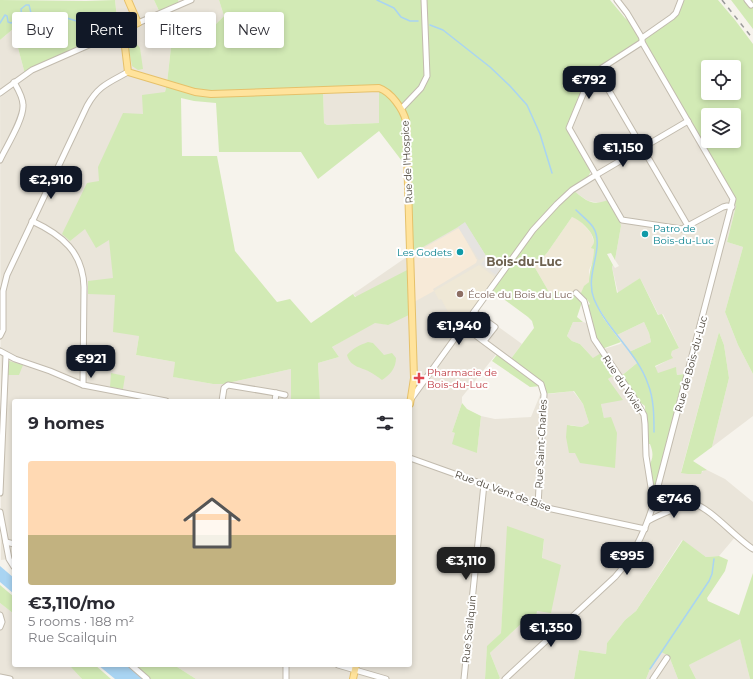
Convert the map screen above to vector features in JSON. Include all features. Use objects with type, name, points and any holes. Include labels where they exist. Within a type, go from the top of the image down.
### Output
[{"type":"main road","points":[[128,0],[138,23]]},
{"type":"main road","points":[[125,48],[128,72]]},
{"type":"main road","name":"Rue de l'Hospice","points":[[128,72],[195,92],[210,94],[379,88],[385,90],[402,108],[406,121],[414,334],[414,378],[410,399]]},
{"type":"main road","points":[[353,679],[355,668]]},
{"type":"street","points":[[138,23],[191,0]]},
{"type":"street","points":[[402,108],[421,88],[427,76],[424,0]]},
{"type":"street","points":[[412,399],[463,326],[543,218],[572,190],[688,121],[627,13],[617,0]]},
{"type":"street","points":[[681,0],[674,15],[642,40],[591,75],[569,128],[622,220],[682,229],[722,207],[732,207]]},
{"type":"street","points":[[0,93],[32,70],[82,48]]},
{"type":"street","points":[[597,70],[688,226]]},
{"type":"street","points":[[0,336],[3,330],[3,291],[5,281],[87,106],[94,94],[102,86],[128,72]]},
{"type":"street","points":[[0,160],[19,122],[22,110],[22,100],[14,82]]},
{"type":"street","name":"Rue de Bois-du-Luc","points":[[505,679],[615,577],[628,560],[645,529],[653,505],[733,199],[688,121]]},
{"type":"street","points":[[32,222],[53,232],[63,240],[72,250],[79,262],[83,274],[83,385]]},
{"type":"street","name":"Rue du Vivier","points":[[576,293],[584,301],[594,339],[644,415],[646,424],[646,456],[653,505]]},
{"type":"street","points":[[474,312],[495,327],[484,341]]},
{"type":"street","name":"Rue Saint-Charles","points":[[463,326],[543,386],[544,394],[538,506]]},
{"type":"street","points":[[0,351],[15,359],[50,371],[83,385],[156,399]]},
{"type":"street","points":[[0,492],[6,355]]},
{"type":"street","points":[[222,399],[224,388],[228,385],[286,395]]},
{"type":"street","points":[[275,399],[276,393]]},
{"type":"street","name":"Rue du Vent de Bise","points":[[412,459],[484,484],[538,506],[645,529]]},
{"type":"street","name":"Rue Scailquin","points":[[464,679],[484,484]]},
{"type":"street","points":[[648,520],[683,506],[695,504],[706,509],[753,549]]},
{"type":"street","points":[[0,512],[9,558],[12,563]]},
{"type":"street","points":[[6,542],[12,544]]},
{"type":"street","points":[[0,615],[2,622],[0,627]]},
{"type":"street","points":[[653,679],[667,658]]},
{"type":"street","points":[[132,667],[147,679]]},
{"type":"street","points":[[286,667],[286,679]]},
{"type":"street","points":[[355,668],[386,679]]},
{"type":"street","points":[[0,677],[10,679]]},
{"type":"shaded area","points":[[115,0],[154,0],[160,12],[145,12],[145,48],[171,48],[165,92],[143,114],[107,212],[115,295],[139,336],[136,355],[175,362],[174,377],[213,384],[223,384],[291,369],[291,399],[12,399],[12,557],[9,555],[9,559],[1,560],[0,40],[12,30],[12,48],[18,48],[25,74],[76,42],[76,48],[137,48],[137,12],[116,12]]},
{"type":"shaded area","points":[[178,0],[219,0],[224,16],[216,24],[216,12],[162,12],[180,4]]},
{"type":"shaded area","points":[[617,0],[680,0],[676,13],[642,38]]},
{"type":"shaded area","points":[[642,42],[701,145],[701,148],[703,148],[736,206],[727,242],[743,247],[725,312],[738,345],[753,374],[753,416],[712,447],[729,378],[724,345],[719,332],[681,472],[702,472],[707,470],[725,479],[753,502],[753,549],[736,536],[719,556],[706,557],[682,540],[636,611],[625,620],[607,643],[606,654],[579,650],[574,679],[499,679],[500,678],[490,653],[523,622],[536,618],[544,540],[508,527],[501,633],[487,647],[485,679],[196,679],[177,667],[412,667],[412,399],[320,399],[318,363],[339,357],[332,347],[375,322],[388,325],[353,294],[411,254],[465,222],[486,256],[505,269],[475,310],[522,344],[510,360],[498,352],[462,397],[462,403],[452,432],[477,453],[481,416],[495,419],[531,417],[540,395],[573,391],[583,404],[589,423],[582,427],[570,425],[566,437],[604,418],[601,404],[608,379],[616,374],[593,358],[580,344],[572,341],[567,336],[573,322],[590,324],[601,350],[620,344],[622,342],[617,335],[644,322],[651,342],[629,352],[637,363],[620,377],[642,411],[646,456],[653,500],[649,520],[660,513],[654,510],[684,374],[677,375],[676,368],[658,374],[655,367],[672,358],[672,351],[679,348],[663,314],[659,316],[640,278],[618,293],[612,267],[613,265],[615,268],[619,266],[615,260],[621,226],[600,203],[588,201],[572,190],[596,175],[569,128],[591,75]]},
{"type":"shaded area","points":[[379,88],[379,123],[327,125],[324,123],[323,89]]},
{"type":"shaded area","points":[[572,217],[578,219],[591,233],[594,242],[594,259],[589,270],[589,282],[573,302],[549,292],[534,266],[547,253]]},
{"type":"shaded area","points":[[465,222],[486,256],[479,260],[458,227]]},
{"type":"shaded area","points":[[459,228],[477,260],[476,263],[433,289],[434,291],[414,302],[413,254]]},
{"type":"shaded area","points":[[488,256],[502,266],[496,275],[481,264]]},
{"type":"shaded area","name":"École du Bois du Luc","points":[[479,265],[496,278],[464,322],[457,317],[452,319],[441,299],[439,300],[434,291]]},
{"type":"shaded area","points":[[0,603],[12,612],[12,667],[71,667],[82,679],[0,679]]},
{"type":"shaded area","points":[[740,638],[750,679],[696,679],[689,665]]},
{"type":"shaded area","points":[[661,652],[669,656],[678,679],[646,679],[650,669]]},
{"type":"green space","points":[[0,0],[115,0],[116,12],[76,12],[76,48],[82,48],[25,74],[18,48],[68,48],[68,12],[12,12],[12,30],[0,40]]},
{"type":"green space","points":[[154,0],[178,0],[180,5],[160,12]]},
{"type":"green space","points":[[219,0],[610,0],[625,18],[634,25],[642,38],[672,17],[680,0],[718,0],[753,44],[753,374],[738,345],[725,312],[743,247],[727,242],[736,206],[703,148],[741,148],[741,108],[701,108],[701,145],[642,43],[591,75],[569,128],[590,165],[590,173],[586,181],[573,190],[586,200],[594,203],[599,203],[610,199],[622,220],[620,222],[621,226],[615,260],[611,253],[607,254],[613,265],[612,267],[617,293],[640,278],[658,315],[662,314],[679,348],[672,351],[671,355],[673,358],[655,366],[658,373],[676,367],[677,375],[684,374],[686,368],[689,369],[654,490],[648,468],[652,459],[652,451],[650,444],[646,444],[645,406],[634,398],[620,377],[637,363],[629,352],[651,342],[649,333],[644,322],[617,335],[594,300],[604,319],[621,342],[602,349],[596,341],[587,306],[590,304],[587,299],[585,300],[580,295],[584,286],[589,282],[593,258],[594,249],[591,248],[594,242],[592,234],[589,230],[572,217],[547,253],[534,266],[549,292],[576,293],[583,299],[577,317],[583,322],[573,322],[567,336],[572,341],[580,344],[593,358],[601,353],[616,374],[608,379],[623,400],[601,404],[604,418],[611,417],[617,433],[615,468],[580,463],[575,453],[569,453],[566,437],[567,425],[582,427],[589,423],[583,404],[574,391],[544,394],[542,386],[530,387],[492,361],[499,352],[510,360],[534,328],[532,321],[528,317],[490,289],[505,269],[486,256],[465,223],[411,254],[408,169],[379,131],[318,179],[301,152],[219,152],[216,103],[181,98],[182,156],[217,156],[235,251],[277,302],[290,299],[311,323],[353,294],[355,297],[411,268],[413,313],[388,325],[375,323],[332,347],[339,357],[318,363],[320,399],[291,399],[291,369],[223,384],[213,384],[173,377],[175,362],[136,355],[139,336],[113,332],[115,295],[88,294],[88,281],[113,278],[109,240],[96,248],[85,229],[70,241],[62,234],[87,183],[99,181],[98,167],[123,113],[143,114],[142,95],[165,92],[171,48],[216,48],[216,24],[224,16]],"holes":[[[379,88],[379,123],[327,125],[324,123],[323,89]]]},
{"type":"green space","points":[[731,0],[753,0],[753,29]]},
{"type":"green space","points":[[137,44],[140,48],[143,69],[138,70],[132,66],[129,48],[137,48]]},
{"type":"green space","points":[[474,312],[495,327],[484,341],[463,326]]},
{"type":"green space","points":[[719,332],[724,345],[729,378],[712,447],[693,461],[707,470],[702,471],[701,474],[681,473]]},
{"type":"green space","points":[[368,342],[373,343],[384,355],[392,353],[396,358],[392,371],[382,380],[372,373],[356,366],[348,359],[347,355],[352,350]]},
{"type":"green space","points":[[9,361],[23,365],[19,375],[7,375]]},
{"type":"green space","points":[[111,373],[125,376],[123,389],[110,387]]},
{"type":"green space","points":[[462,403],[467,409],[481,416],[477,453],[452,444],[455,433],[452,432]]},
{"type":"green space","points":[[507,526],[544,539],[542,558],[561,565],[551,613],[537,611],[536,618],[523,622],[490,653],[500,678],[485,679],[487,646],[501,633]]},
{"type":"green space","points":[[683,540],[706,557],[719,556],[728,560],[725,571],[707,598],[708,601],[739,615],[753,573],[753,679],[750,679],[740,639],[689,665],[696,679],[678,679],[669,656],[661,652],[650,669],[646,679],[574,679],[579,650],[606,654],[607,643],[625,620],[636,611]]},
{"type":"green space","points":[[0,585],[12,595],[12,612],[0,603]]},
{"type":"green space","points":[[71,667],[97,667],[111,679],[82,679]]},
{"type":"green space","points":[[133,667],[177,667],[196,679],[147,679]]},
{"type":"water","points":[[0,566],[12,576],[12,592],[0,582]]},
{"type":"water","points":[[100,667],[128,667],[143,679],[115,679]]},
{"type":"waterway","points":[[377,0],[394,8],[401,17],[410,21],[418,21]]},
{"type":"waterway","points":[[0,23],[5,15],[7,16],[8,22],[11,23],[22,18],[21,9],[26,5],[29,5],[32,17],[40,18],[57,15],[76,21]]},
{"type":"waterway","points":[[430,25],[443,30],[490,67],[527,105],[540,134],[552,173]]},
{"type":"waterway","points":[[576,210],[593,227],[596,235],[597,243],[591,280],[594,299],[606,321],[630,351],[643,372],[653,402],[654,432]]},
{"type":"waterway","points":[[650,669],[709,581],[712,574],[714,559]]},
{"type":"railway","points":[[722,0],[753,39]]},
{"type":"place","name":"Patro de Bois-du-Luc","points":[[645,234]]},
{"type":"place","name":"Les Godets","points":[[460,252]]},
{"type":"place","name":"École du Bois du Luc","points":[[460,294]]},
{"type":"place","name":"Pharmacie de Bois-du-Luc","points":[[419,378]]},
{"type":"district","name":"Bois-du-Luc","points":[[524,261]]}]
